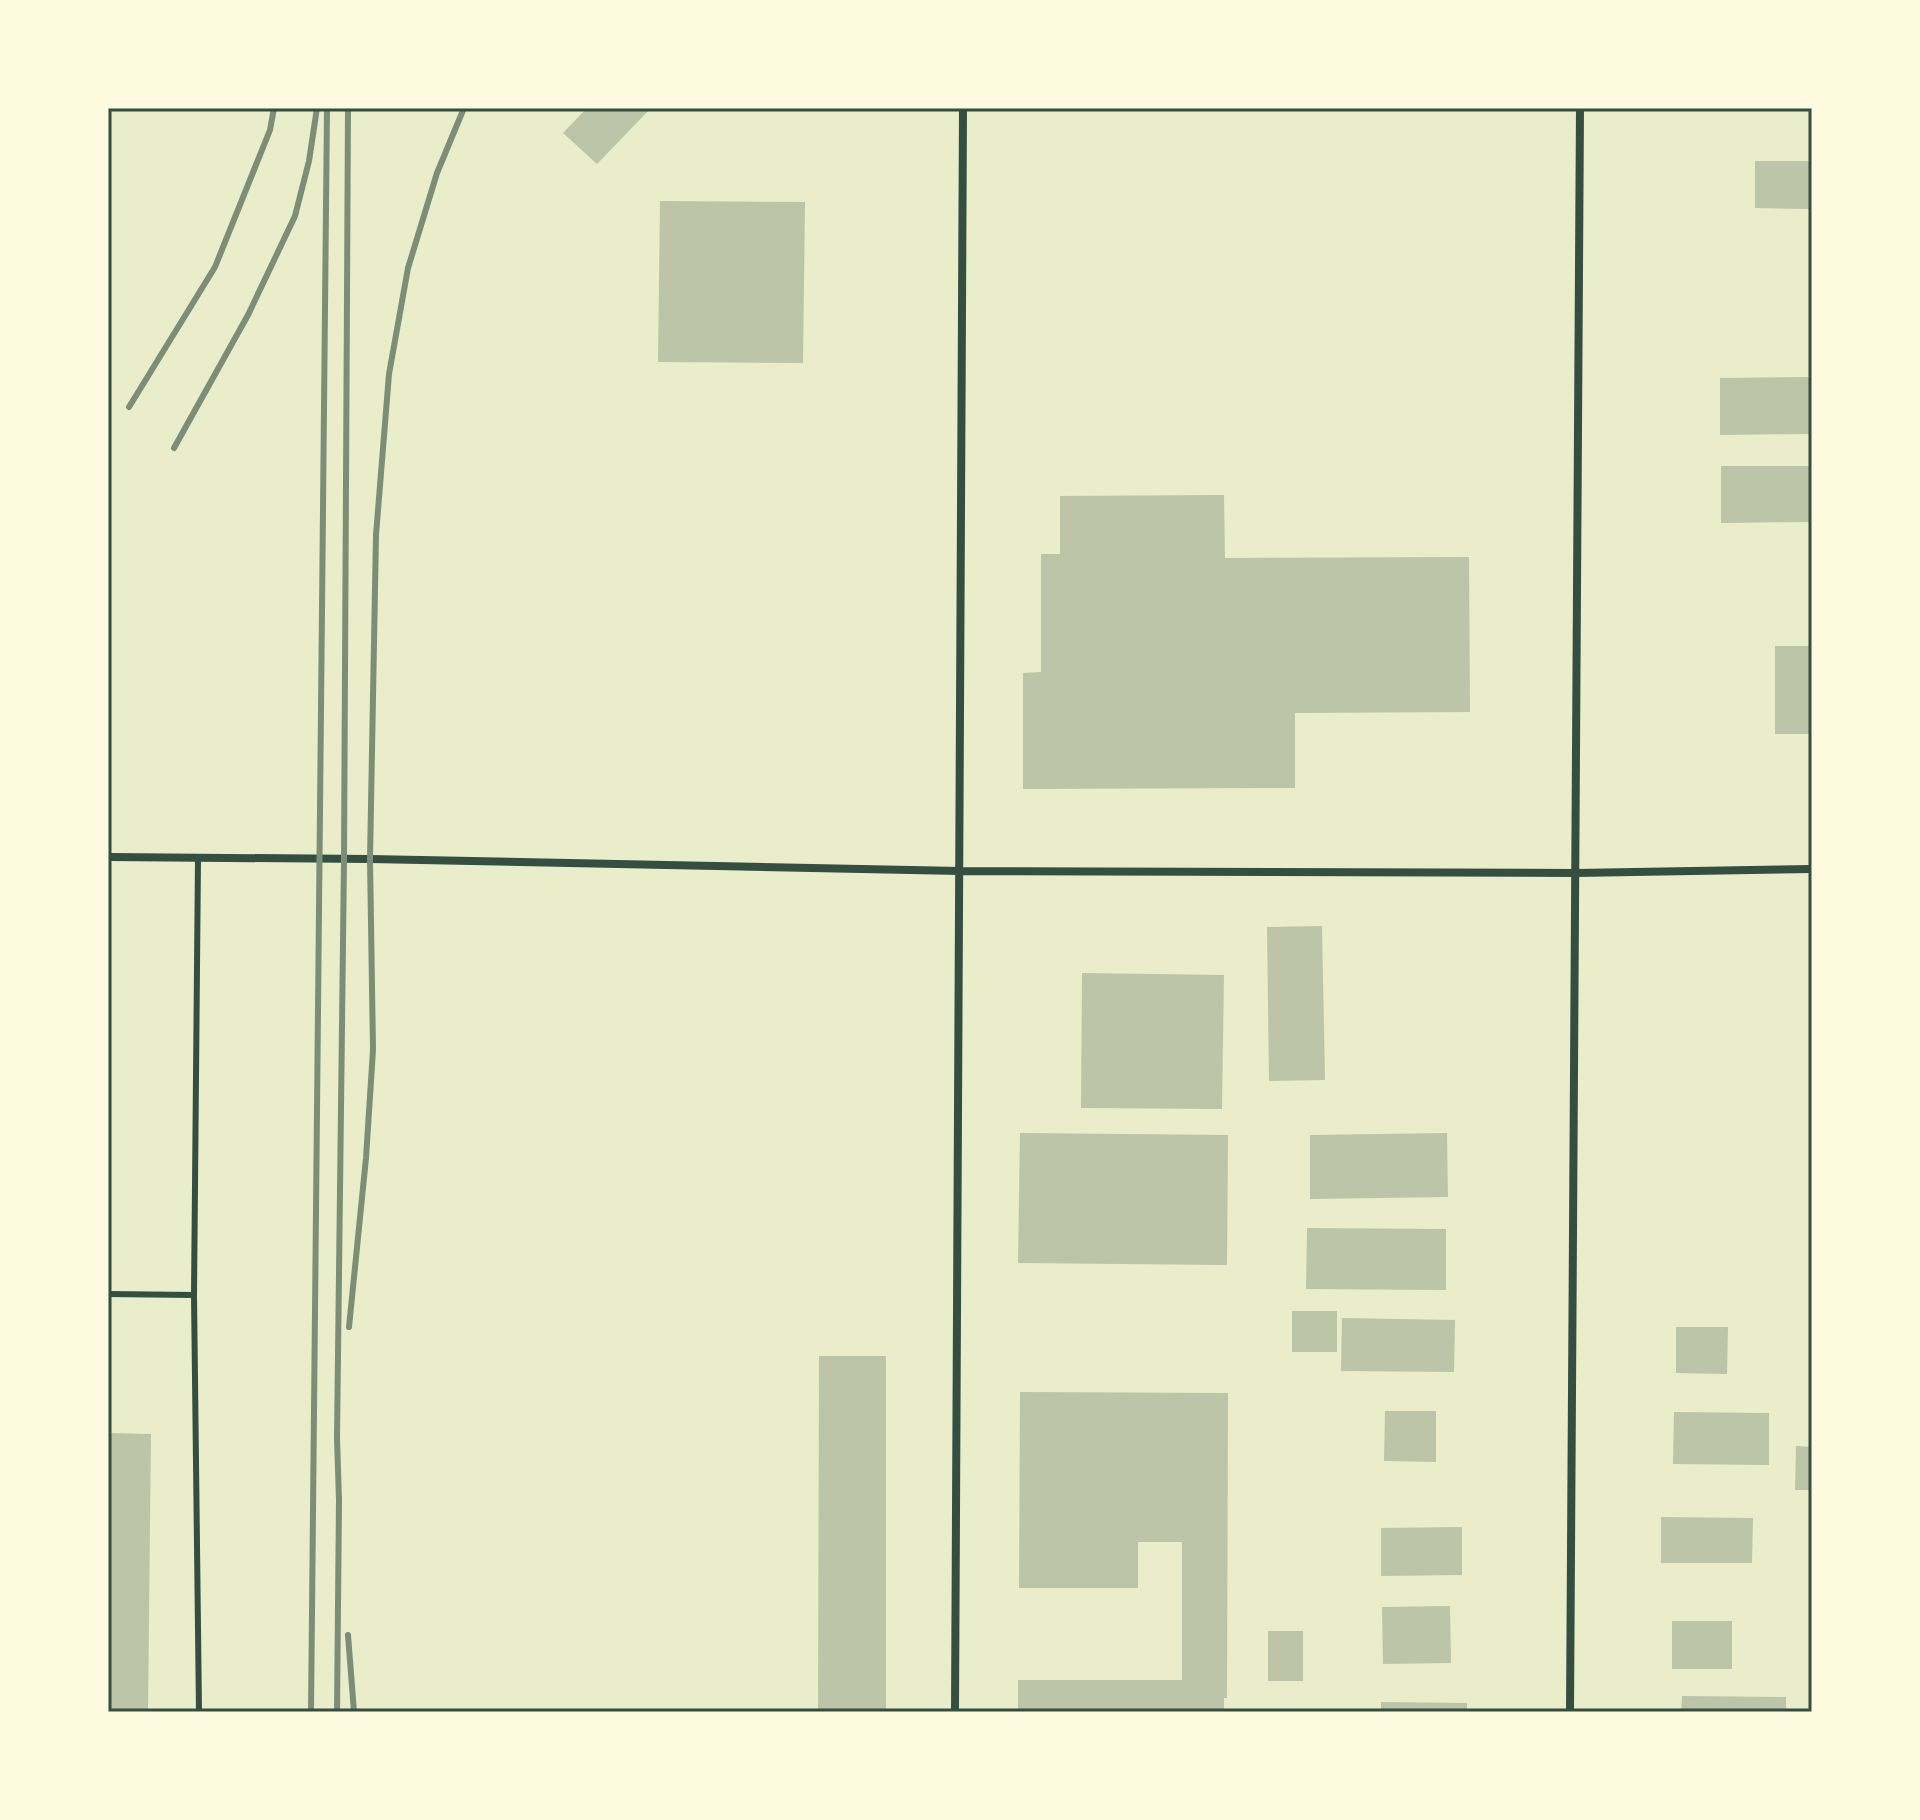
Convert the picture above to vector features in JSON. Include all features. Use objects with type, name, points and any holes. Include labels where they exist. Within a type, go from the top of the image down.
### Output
[{"type":"street","points":[[955,1712],[963,108]]},
{"type":"street","points":[[1570,1712],[1580,108]]},
{"type":"street","points":[[108,857],[960,871],[1576,873],[1812,869]]},
{"type":"lane","points":[[198,858],[194,1295],[199,1712]]},
{"type":"lane","points":[[108,1294],[194,1295]]},
{"type":"building","points":[[587,108],[651,108],[597,164],[563,133]]},
{"type":"building","points":[[1755,161],[1812,161],[1812,209],[1755,208]]},
{"type":"building","points":[[660,201],[805,202],[803,363],[658,362]]},
{"type":"building","points":[[1812,377],[1812,434],[1720,435],[1720,378]]},
{"type":"building","points":[[1721,466],[1812,466],[1812,522],[1721,523]]},
{"type":"building","points":[[1224,495],[1225,558],[1469,557],[1470,712],[1295,713],[1295,788],[1023,789],[1023,673],[1041,672],[1041,554],[1060,554],[1060,496]]},
{"type":"building","points":[[1775,646],[1812,646],[1812,734],[1775,734]]},
{"type":"building","points":[[1322,926],[1325,1080],[1269,1081],[1267,927]]},
{"type":"building","points":[[1082,973],[1224,975],[1222,1109],[1081,1108]]},
{"type":"building","points":[[1020,1133],[1228,1135],[1227,1265],[1018,1263]]},
{"type":"building","points":[[1447,1133],[1448,1197],[1310,1199],[1310,1135]]},
{"type":"building","points":[[1307,1228],[1446,1229],[1446,1290],[1306,1289]]},
{"type":"building","points":[[1292,1311],[1337,1311],[1337,1352],[1292,1352]]},
{"type":"building","points":[[1342,1318],[1455,1320],[1454,1372],[1341,1371]]},
{"type":"building","points":[[1676,1327],[1728,1327],[1727,1374],[1676,1373]]},
{"type":"building","points":[[819,1356],[886,1356],[886,1712],[818,1712]]},
{"type":"building","points":[[1020,1392],[1228,1393],[1227,1698],[1224,1698],[1224,1712],[1018,1712],[1018,1680],[1182,1680],[1182,1542],[1138,1542],[1138,1588],[1019,1588]]},
{"type":"building","points":[[1385,1411],[1436,1411],[1436,1462],[1384,1461]]},
{"type":"building","points":[[1674,1412],[1769,1413],[1769,1465],[1673,1464]]},
{"type":"building","points":[[108,1433],[151,1434],[148,1712],[108,1712]]},
{"type":"building","points":[[1796,1446],[1812,1447],[1812,1490],[1795,1490]]},
{"type":"building","points":[[1661,1517],[1753,1518],[1752,1563],[1661,1563]]},
{"type":"building","points":[[1462,1527],[1462,1575],[1381,1576],[1381,1528]]},
{"type":"building","points":[[1450,1606],[1451,1663],[1383,1664],[1382,1607]]},
{"type":"building","points":[[1672,1621],[1732,1621],[1732,1669],[1672,1669]]},
{"type":"building","points":[[1268,1631],[1303,1631],[1303,1681],[1268,1681]]},
{"type":"building","points":[[1682,1696],[1786,1697],[1786,1712],[1681,1712]]},
{"type":"building","points":[[1381,1702],[1467,1703],[1467,1712],[1381,1712]]},
{"type":"railway","points":[[129,407],[215,267],[270,130],[274,108]]},
{"type":"railway","points":[[174,448],[248,315],[295,216],[309,161],[317,108]]},
{"type":"railway","points":[[311,1712],[327,108]]},
{"type":"railway","points":[[337,1712],[348,108]]},
{"type":"railway","points":[[349,1327],[373,1050],[370,859],[376,535],[389,374],[408,268],[437,173],[464,108]]},
{"type":"railway","points":[[348,1635],[354,1712]]}]
